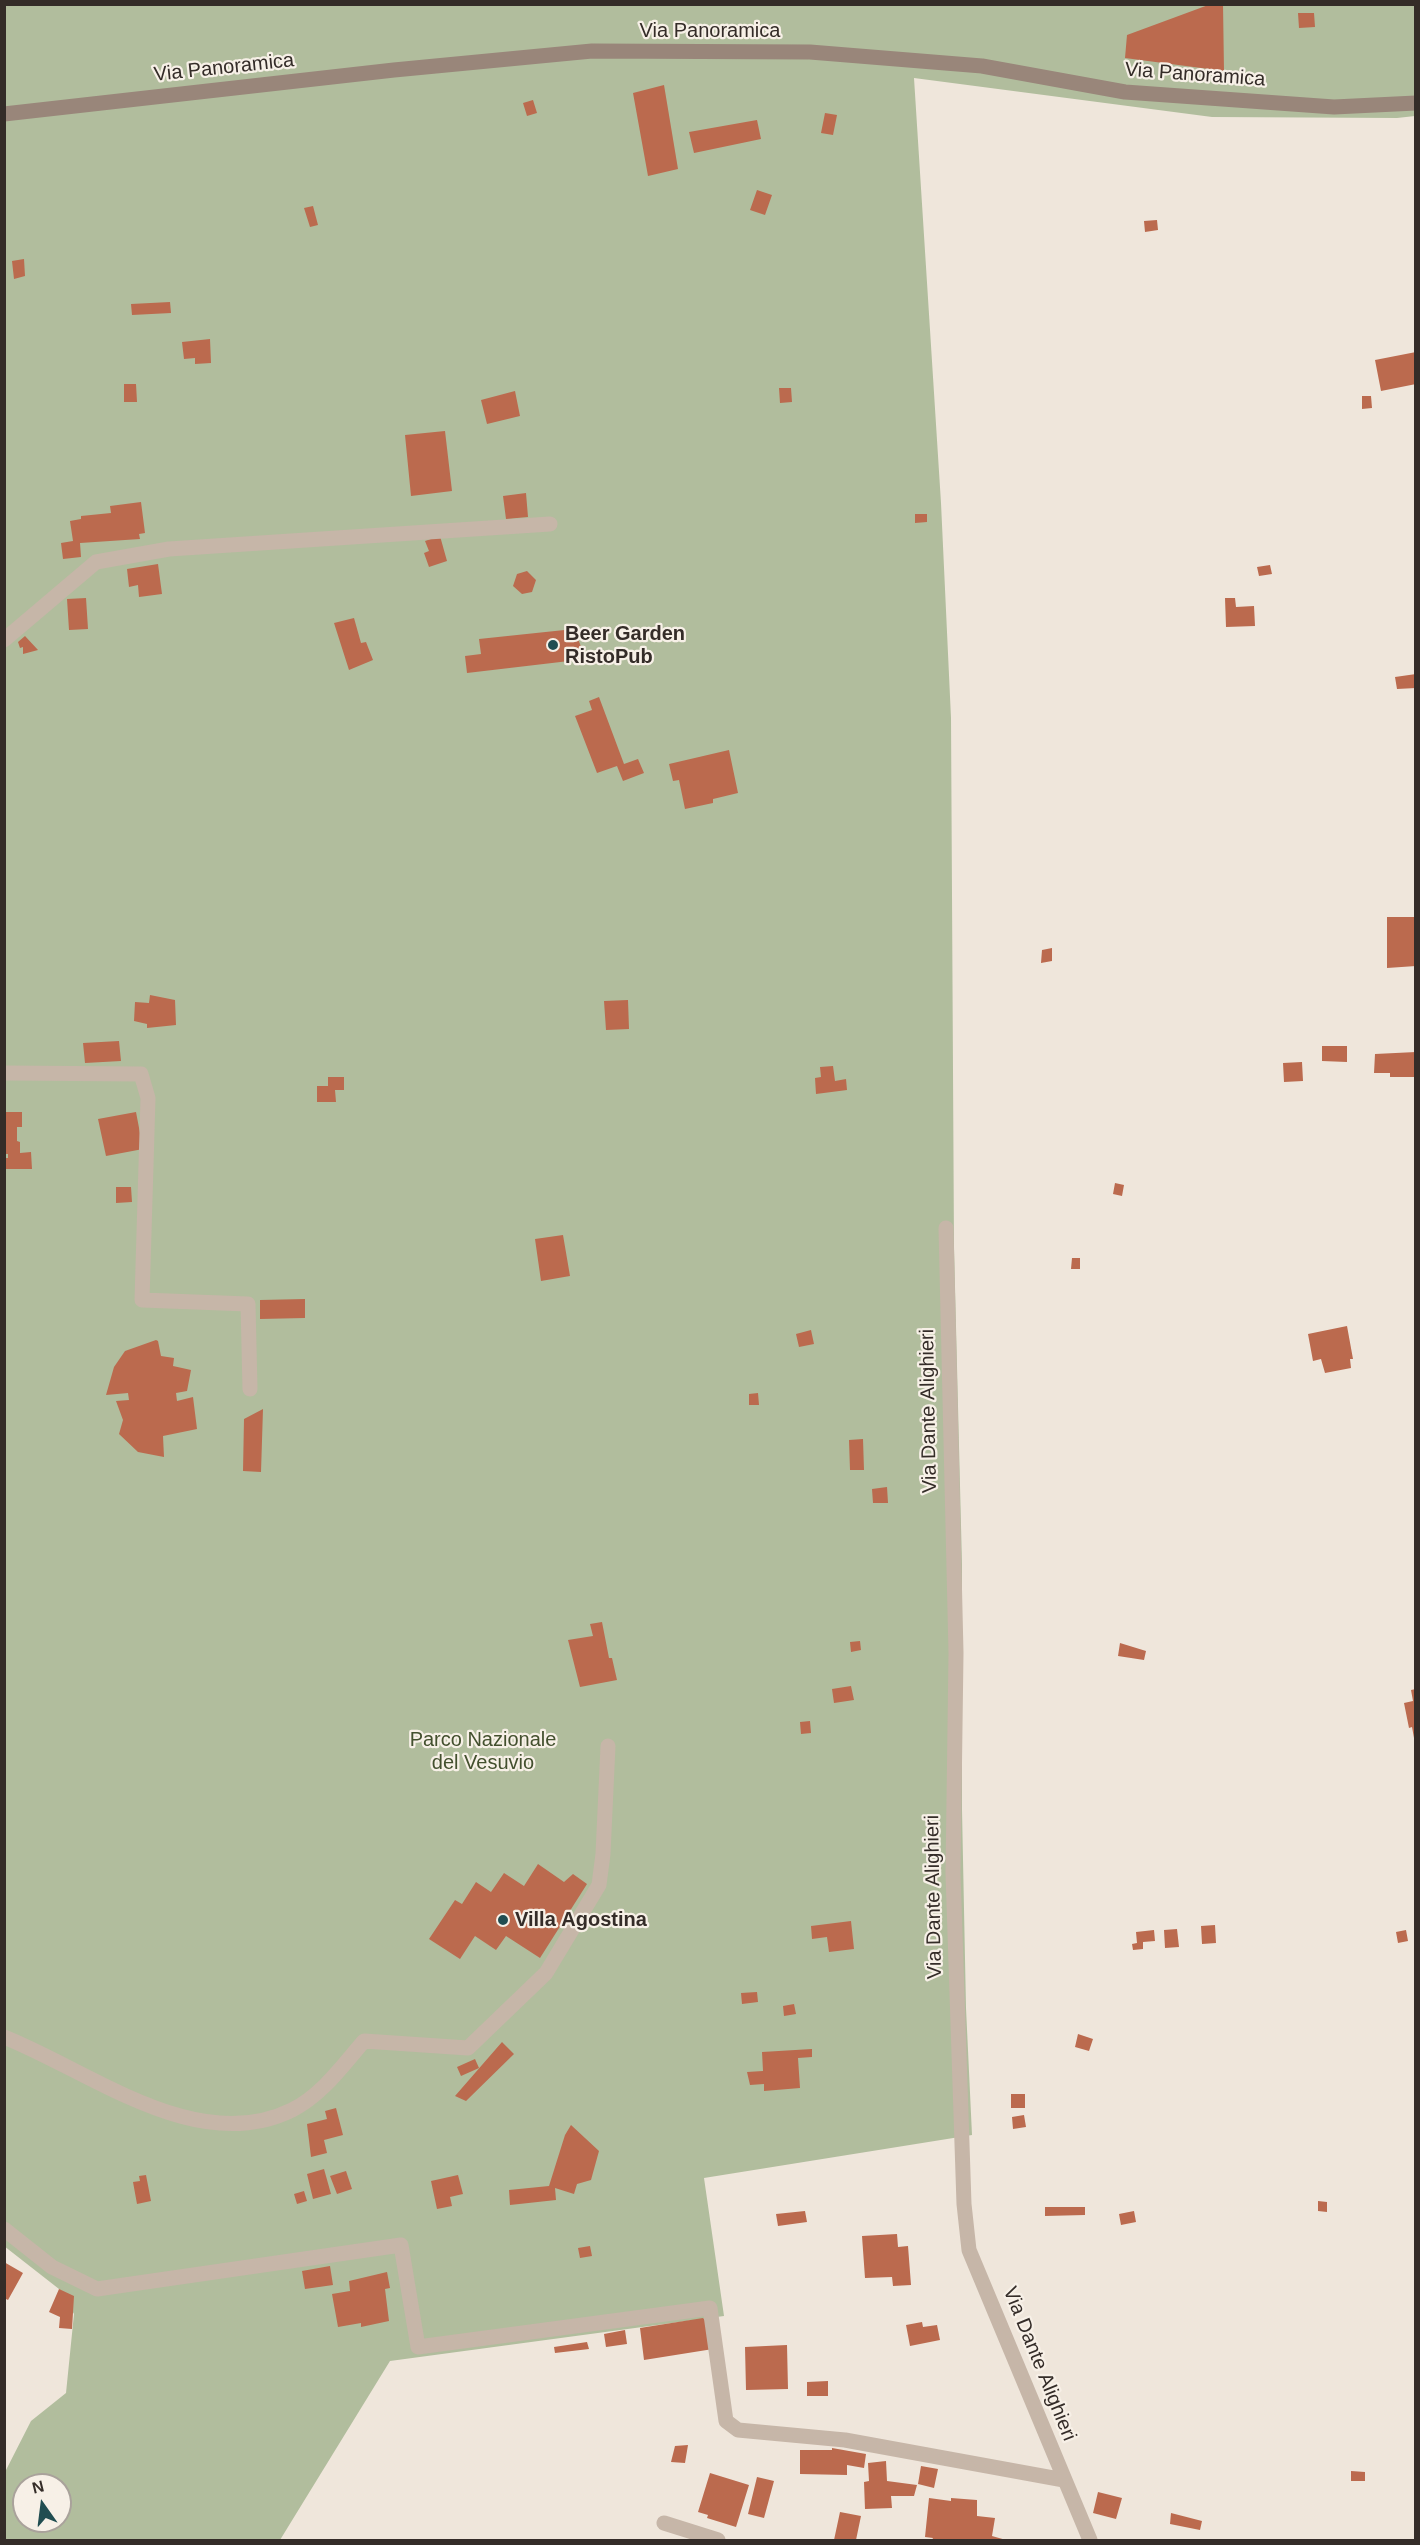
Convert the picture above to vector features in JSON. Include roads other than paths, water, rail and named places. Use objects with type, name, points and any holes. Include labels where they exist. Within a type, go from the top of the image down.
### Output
[{"type":"street","name":"Via Panoramica","points":[[4,114],[394,70],[592,51],[810,52],[982,66],[1125,92],[1334,107],[1416,103]]},
{"type":"street","points":[[4,640],[96,562],[170,549],[550,524]]},
{"type":"street","points":[[4,1073],[141,1074],[148,1098],[142,1300],[248,1304],[250,1389]]},
{"type":"street","name":"Via Dante Alighieri","points":[[946,1228],[956,1653],[953,1873],[964,2204],[969,2250],[1090,2541]]},
{"type":"street","points":[[4,2037],[151,2108],[202,2119],[241,2124],[266,2120],[294,2109],[328,2083],[364,2041],[468,2048],[546,1973],[599,1885],[603,1854],[608,1746]]},
{"type":"street","points":[[4,2229],[52,2267],[97,2289],[401,2245],[418,2347],[710,2307],[726,2421],[738,2430],[845,2440],[1064,2480]]},
{"type":"street","points":[[664,2523],[718,2541]]},
{"type":"place","name":"Beer Garden RistoPub","points":[[553,645]]},
{"type":"place","name":"Villa Agostina","points":[[503,1920]]},
{"type":"park label","name":"Parco Nazionale del Vesuvio","points":[[483,1752]]}]
